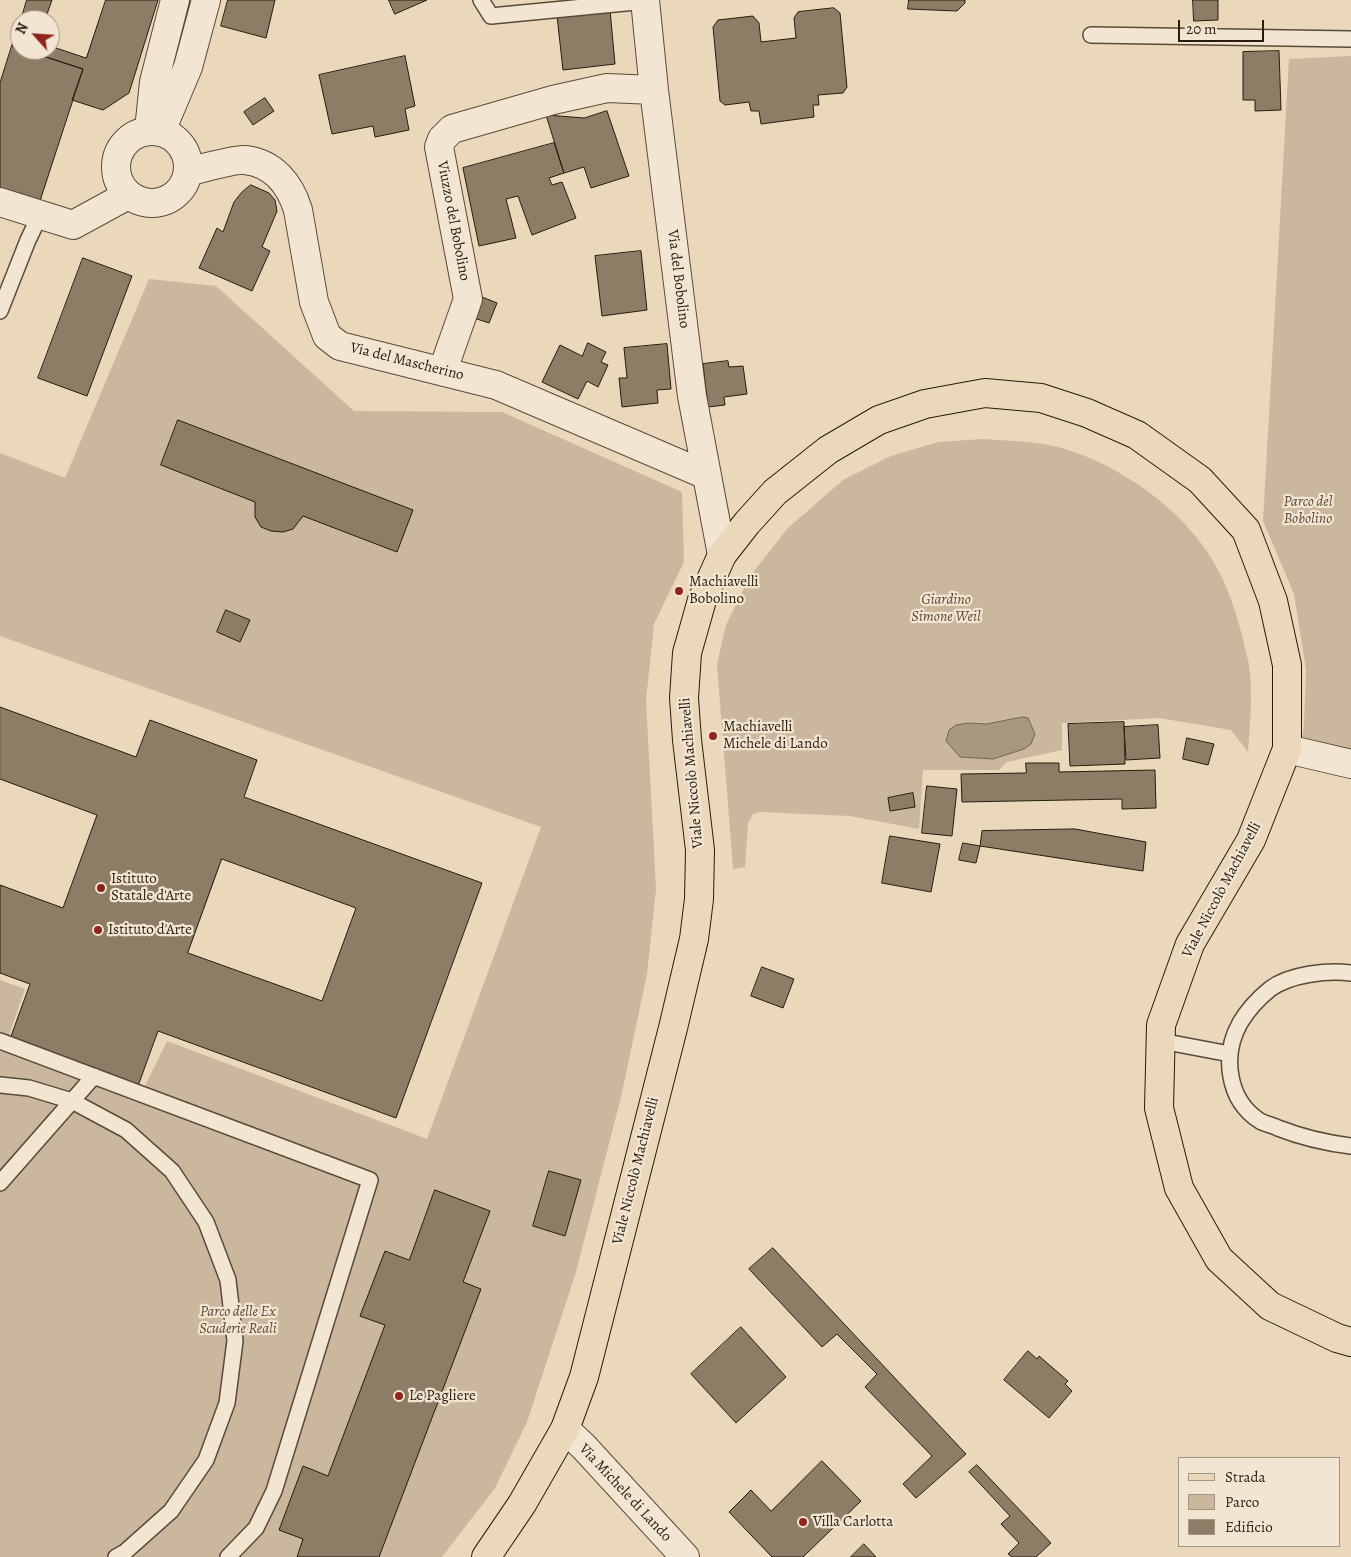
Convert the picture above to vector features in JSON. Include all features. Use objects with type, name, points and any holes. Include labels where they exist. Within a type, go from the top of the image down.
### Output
[{"type":"main road","name":"Viale Niccolò Machiavelli","points":[[486,1557],[522,1504],[565,1429],[584,1377],[694,939],[699,899],[700,850],[684,698],[687,653],[702,600],[722,555],[747,523],[776,492],[828,450],[879,420],[925,404],[985,393],[1041,398],[1086,413],[1137,435],[1200,480],[1246,530],[1273,602],[1287,666],[1287,749],[1251,840],[1190,944],[1162,1025],[1159,1108],[1179,1188],[1219,1259],[1270,1306],[1337,1338],[1351,1342]]},
{"type":"street","points":[[155,131],[154,82],[175,0]]},
{"type":"street","points":[[155,131],[188,67],[206,0]]},
{"type":"street","name":"Via del Bobolino","points":[[646,0],[654,90],[692,396],[722,555]]},
{"type":"street","name":"Viuzzo del Bobolino","points":[[443,370],[468,299],[439,147],[442,139],[452,129],[562,98],[607,88],[654,90]]},
{"type":"street","points":[[155,131],[178,141],[188,159],[188,172],[184,183],[176,194],[170,198],[158,203],[139,202],[128,195],[118,183],[115,169],[116,156],[122,145],[129,138],[140,132],[155,131]]},
{"type":"street","name":"Via del Mascherino","points":[[188,172],[244,159],[271,168],[286,183],[293,195],[298,210],[314,302],[327,336],[340,346],[496,384],[706,475]]},
{"type":"street","points":[[0,202],[73,225],[128,195]]},
{"type":"street","points":[[1287,749],[1351,764]]},
{"type":"street","name":"Via Michele di Lando","points":[[565,1429],[591,1454],[685,1557]]},
{"type":"lane","name":"Via del Bobolino","points":[[481,0],[491,16],[646,0]]},
{"type":"lane","points":[[1091,35],[1351,39]]},
{"type":"lane","points":[[0,311],[40,215]]},
{"type":"lane","points":[[1351,973],[1338,971],[1313,974],[1292,979],[1271,988],[1252,1007],[1240,1023],[1232,1042],[1230,1054],[1230,1075],[1234,1091],[1242,1105],[1260,1121],[1310,1139],[1351,1146]]},
{"type":"lane","points":[[0,1041],[370,1180],[274,1491],[256,1528],[228,1557]]},
{"type":"lane","points":[[1161,1041],[1230,1054]]},
{"type":"lane","points":[[0,1183],[94,1076]]},
{"type":"lane","points":[[0,1085],[29,1088],[72,1101],[126,1130],[172,1171],[206,1222],[228,1280],[235,1341],[227,1403],[206,1460],[171,1511],[125,1552],[116,1557]]},
{"type":"green space","name":"Parco del Bobolino","points":[[1351,56],[1351,777],[1299,762],[1304,725],[1306,670],[1294,594],[1263,521],[1289,59]]},
{"type":"green space","name":"Parco delle Ex Scuderie Reali","points":[[149,279],[216,286],[354,411],[502,412],[682,492],[684,562],[654,624],[646,700],[656,889],[647,974],[621,1097],[576,1272],[527,1422],[495,1488],[442,1557],[0,1557],[0,980],[25,989],[8,1038],[143,1090],[167,1041],[427,1139],[541,827],[0,636],[0,453],[65,478]]},
{"type":"green space","name":"Giardino Simone Weil","points":[[983,439],[1045,444],[1087,457],[1108,467],[1149,492],[1185,524],[1200,542],[1218,570],[1239,625],[1250,676],[1251,697],[1248,752],[1231,730],[1159,718],[1062,723],[1062,750],[1007,762],[999,770],[923,770],[919,829],[850,816],[761,812],[753,814],[748,823],[745,867],[733,869],[717,664],[726,625],[750,576],[788,528],[843,480],[891,456],[938,442]]},
{"type":"shaded area","points":[[1023,717],[1028,718],[1035,734],[1031,744],[1024,749],[993,759],[960,757],[946,741],[949,730],[956,725],[968,723],[986,724]]},
{"type":"building","points":[[27,0],[52,0],[48,10],[24,10]]},
{"type":"building","points":[[106,0],[158,0],[129,93],[103,110],[72,100],[83,69],[55,60],[60,60],[60,49],[86,58]]},
{"type":"building","points":[[228,0],[275,0],[266,38],[221,26]]},
{"type":"building","points":[[389,0],[427,0],[395,14]]},
{"type":"building","points":[[909,0],[965,0],[965,3],[957,11],[908,9]]},
{"type":"building","points":[[1193,0],[1218,0],[1218,20],[1194,21]]},
{"type":"building","points":[[834,8],[840,13],[847,87],[843,93],[818,95],[819,105],[813,105],[814,117],[761,124],[759,111],[751,111],[749,102],[725,105],[720,101],[713,27],[718,20],[753,16],[759,23],[761,42],[796,38],[794,18],[798,12]]},
{"type":"building","points":[[610,10],[615,64],[563,70],[557,16]]},
{"type":"building","points":[[1279,51],[1281,110],[1255,111],[1255,100],[1243,100],[1243,52]]},
{"type":"building","points":[[10,52],[10,60],[55,60],[83,69],[38,207],[0,195],[0,83]]},
{"type":"building","points":[[405,56],[415,106],[405,109],[409,130],[375,137],[373,126],[332,134],[319,75]]},
{"type":"building","points":[[265,98],[274,111],[253,125],[244,112]]},
{"type":"building","points":[[607,111],[629,176],[591,188],[584,167],[564,173],[546,115],[584,118]]},
{"type":"building","points":[[554,143],[564,173],[549,178],[552,185],[562,182],[576,218],[532,235],[518,196],[506,199],[516,238],[479,246],[463,168]]},
{"type":"building","points":[[251,185],[269,193],[275,200],[277,211],[262,247],[270,251],[252,291],[199,268],[217,228],[223,232],[234,202]]},
{"type":"building","points":[[641,251],[647,310],[602,316],[595,256]]},
{"type":"building","points":[[83,258],[132,276],[87,396],[38,378]]},
{"type":"building","points":[[482,297],[497,303],[489,323],[474,318]]},
{"type":"building","points":[[588,343],[606,352],[601,362],[608,365],[598,387],[587,381],[578,399],[542,382],[560,345],[582,356]]},
{"type":"building","points":[[667,344],[671,389],[657,390],[658,403],[622,407],[619,378],[627,378],[624,348]]},
{"type":"building","points":[[728,361],[729,367],[743,366],[747,394],[724,397],[725,405],[708,407],[703,364]]},
{"type":"building","points":[[178,420],[413,510],[397,552],[303,516],[293,529],[283,532],[271,531],[261,527],[255,517],[255,502],[161,465]]},
{"type":"building","points":[[226,610],[250,620],[240,642],[217,632]]},
{"type":"building","name":"Istituto d'Arte","points":[[0,707],[136,757],[150,720],[257,760],[244,797],[482,883],[396,1118],[158,1031],[138,1086],[10,1039],[30,984],[0,973],[0,885],[63,908],[97,815],[0,779]],"holes":[[[222,859],[356,908],[322,1001],[188,953]]]},
{"type":"building","points":[[1124,722],[1125,764],[1070,766],[1068,724]]},
{"type":"building","points":[[1158,725],[1160,758],[1126,760],[1124,727]]},
{"type":"building","points":[[1187,738],[1214,744],[1208,765],[1183,759]]},
{"type":"building","points":[[1026,763],[1059,763],[1059,772],[1155,770],[1156,808],[1122,809],[1122,799],[962,802],[961,774],[1026,773]]},
{"type":"building","points":[[927,786],[957,789],[952,836],[922,833]]},
{"type":"building","points":[[913,793],[915,807],[890,811],[888,798]]},
{"type":"building","points":[[1075,829],[1146,842],[1143,871],[980,846],[982,831]]},
{"type":"building","points":[[890,836],[940,844],[931,892],[882,883]]},
{"type":"building","points":[[963,843],[980,846],[976,863],[959,860]]},
{"type":"building","points":[[762,967],[794,979],[783,1008],[751,996]]},
{"type":"building","points":[[549,1171],[581,1180],[565,1236],[533,1226]]},
{"type":"building","name":"Le Pagliere","points":[[435,1190],[490,1211],[463,1282],[481,1289],[379,1557],[297,1557],[303,1539],[279,1530],[303,1466],[328,1476],[385,1325],[360,1316],[385,1251],[409,1260]]},
{"type":"building","points":[[773,1248],[966,1454],[916,1498],[903,1484],[932,1456],[865,1387],[877,1374],[837,1334],[822,1347],[749,1269]]},
{"type":"building","points":[[741,1327],[786,1377],[736,1423],[691,1374]]},
{"type":"building","points":[[1028,1351],[1037,1359],[1039,1356],[1068,1381],[1065,1384],[1072,1391],[1049,1418],[1004,1380]]},
{"type":"building","points":[[822,1461],[861,1501],[803,1557],[772,1557],[729,1512],[751,1490],[771,1511]]},
{"type":"building","points":[[977,1465],[1051,1543],[1036,1557],[1012,1557],[1008,1554],[1019,1543],[1001,1524],[1010,1516],[969,1472]]},
{"type":"building","points":[[864,1544],[876,1557],[851,1557]]},
{"type":"place","name":"Machiavelli Bobolino","points":[[679,591]]},
{"type":"place","name":"Machiavelli Michele di Lando","points":[[713,736]]},
{"type":"place","name":"Istituto Statale d'Arte","points":[[101,888]]},
{"type":"place","name":"Istituto d'Arte","points":[[98,930]]},
{"type":"place","name":"Le Pagliere","points":[[399,1396]]},
{"type":"place","name":"Villa Carlotta","points":[[803,1522]]}]
